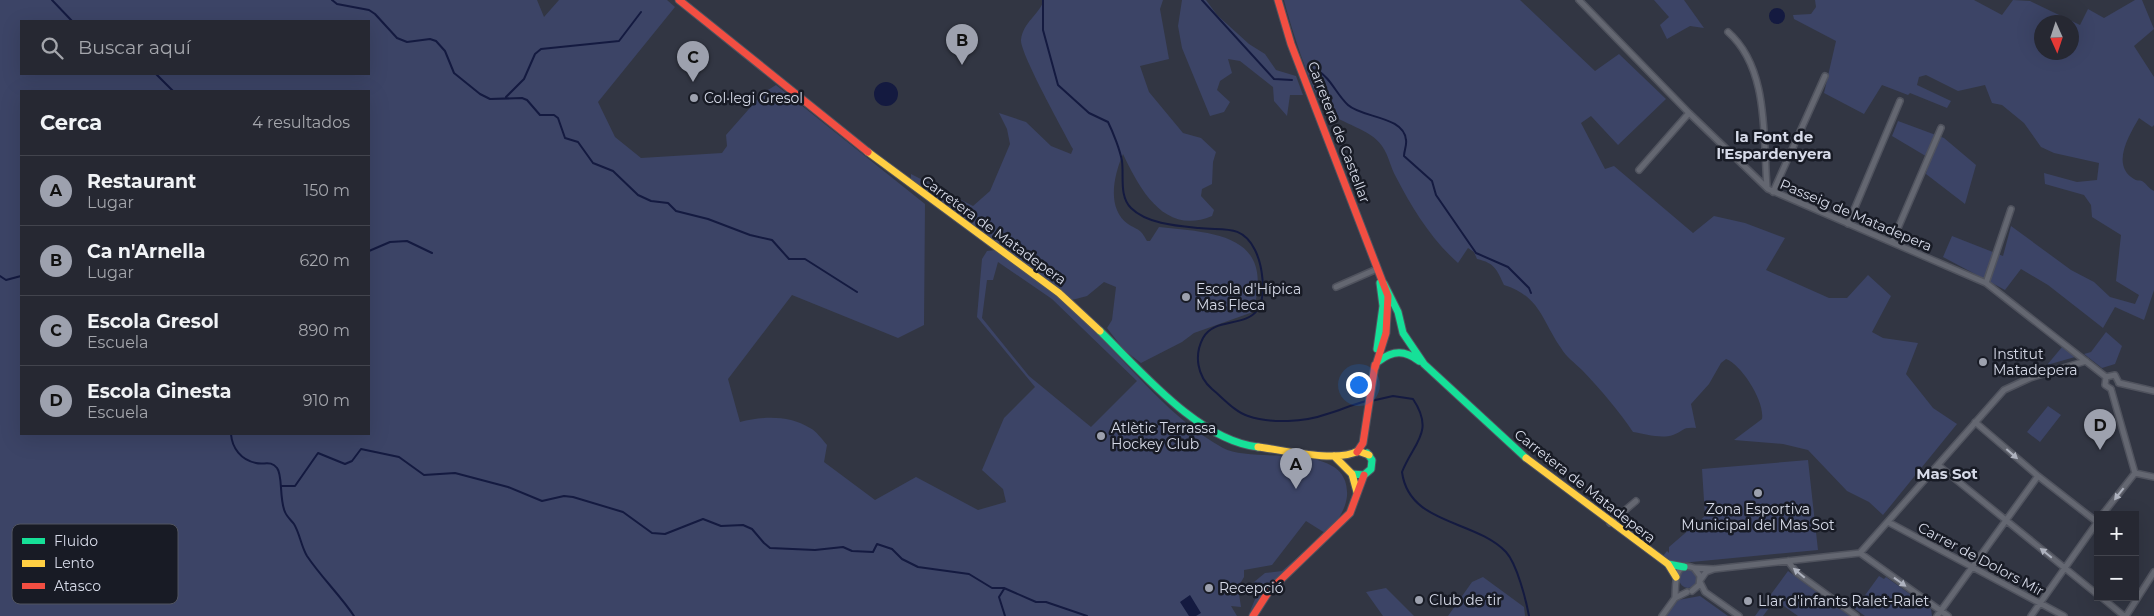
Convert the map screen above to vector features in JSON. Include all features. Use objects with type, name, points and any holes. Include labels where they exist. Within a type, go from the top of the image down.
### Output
[{"type":"street","name":"Carretera de Matadepera","points":[[679,0],[854,141],[1059,293],[1086,316],[1154,386],[1218,434],[1237,443],[1303,450],[1334,456],[1354,453]]},
{"type":"street","name":"Carretera de Castellar","points":[[1278,0],[1291,44],[1384,284],[1389,303],[1388,319],[1377,364]]},
{"type":"street","name":"Passeig de Matadepera","points":[[1579,0],[1689,113],[1773,192],[1986,283],[2106,377]]},
{"type":"street","points":[[1728,32],[1746,52],[1760,89],[1767,187]]},
{"type":"street","points":[[1773,192],[1825,76]]},
{"type":"street","points":[[1848,224],[1900,101]]},
{"type":"street","points":[[1639,170],[1689,113]]},
{"type":"street","points":[[1892,242],[1941,128]]},
{"type":"street","points":[[1986,283],[2011,208]]},
{"type":"street","name":"Carretera de Castellar","points":[[1377,364],[1382,306],[1378,271]]},
{"type":"street","points":[[1336,287],[1378,271]]},
{"type":"street","name":"Carretera de Matadepera","points":[[1384,284],[1398,312],[1400,327],[1424,364],[1536,468],[1668,564]]},
{"type":"street","points":[[1378,345],[1388,319],[1395,321],[1400,327]]},
{"type":"street","points":[[1357,493],[1347,462],[1363,440],[1377,364],[1387,354],[1399,351],[1412,355],[1424,364]]},
{"type":"street","points":[[1668,564],[1714,569],[1860,553],[2004,390],[2013,384],[2086,361]]},
{"type":"street","points":[[2119,383],[2115,375],[2111,374],[2106,377],[2105,385],[2111,389],[2135,473]]},
{"type":"street","points":[[2111,389],[2116,388],[2119,383]]},
{"type":"street","points":[[2119,383],[2154,391]]},
{"type":"street","points":[[1975,422],[2038,476],[2094,519]]},
{"type":"street","points":[[1253,616],[1269,591],[1342,523],[1350,513],[1364,475],[1372,465],[1363,440]]},
{"type":"street","points":[[1354,453],[1362,451],[1368,455]]},
{"type":"street","points":[[1334,456],[1350,471],[1364,475]]},
{"type":"street","points":[[1938,465],[2094,592]]},
{"type":"street","points":[[2135,473],[2154,477]]},
{"type":"street","points":[[2105,511],[2135,473]]},
{"type":"street","points":[[1937,616],[2038,476]]},
{"type":"street","points":[[1610,523],[1636,501]]},
{"type":"street","name":"Carrer de Dolors Mir","points":[[1888,522],[2064,616]]},
{"type":"street","points":[[2031,616],[2094,525]]},
{"type":"street","points":[[1860,553],[1948,616]]},
{"type":"street","points":[[1788,561],[1797,573],[1856,616]]},
{"type":"street","points":[[1668,564],[1679,588],[1705,592]]},
{"type":"street","points":[[1675,598],[1676,580],[1679,570],[1684,567]]},
{"type":"street","points":[[1694,568],[1699,573],[1705,592],[1739,616]]},
{"type":"street","points":[[1662,616],[1675,598],[1689,591],[1700,581],[1706,572],[1714,569]]},
{"type":"street","points":[[2106,601],[2125,616],[2154,572]]},
{"type":"street","points":[[2146,585],[2154,587]]},
{"type":"shaded area","points":[[0,0],[537,0],[544,17],[559,0],[667,0],[675,7],[598,102],[615,137],[641,158],[722,153],[727,146],[726,135],[763,93],[776,85],[925,204],[924,325],[898,338],[792,295],[728,379],[740,422],[776,418],[793,421],[810,428],[827,445],[824,462],[875,500],[916,477],[978,510],[1006,502],[1003,489],[982,470],[1004,418],[1035,387],[977,317],[982,259],[987,251],[996,250],[1058,297],[1154,393],[1186,423],[1204,436],[1223,448],[1237,453],[1318,460],[1334,467],[1344,478],[1347,496],[1342,511],[1333,527],[1272,585],[1248,616],[1256,597],[1254,582],[1265,573],[1282,571],[1325,533],[1306,521],[1272,565],[1244,570],[1244,577],[1238,587],[1241,607],[1231,606],[1237,616],[0,616]],"holes":[[[998,262],[1052,299],[1137,381],[1091,427],[1029,376],[982,318],[987,280],[993,280]]]},
{"type":"shaded area","points":[[1044,0],[1163,0],[1160,9],[1169,59],[1140,66],[1149,92],[1183,133],[1201,138],[1216,152],[1213,162],[1212,184],[1202,189],[1201,196],[1214,210],[1212,216],[1195,221],[1181,220],[1168,215],[1146,195],[1123,154],[1115,181],[1114,200],[1117,209],[1121,217],[1141,232],[1147,241],[1150,241],[1159,227],[1220,236],[1236,243],[1248,253],[1256,267],[1258,286],[1253,312],[1194,333],[1182,342],[1141,363],[1124,350],[1107,328],[1112,320],[1116,287],[1104,282],[1087,296],[1072,300],[911,181],[911,174],[973,206],[990,191],[1010,144],[1007,129],[999,113],[1026,122],[1051,146],[1071,154],[1073,149],[1027,60],[1021,40],[1025,28]]},
{"type":"shaded area","points":[[1182,0],[1206,0],[1217,15],[1249,44],[1265,54],[1276,70],[1296,76],[1303,95],[1290,95],[1287,116],[1274,101],[1273,87],[1240,61],[1228,59],[1232,73],[1220,81],[1217,90],[1230,102],[1224,112],[1210,116],[1182,48],[1178,26]]},
{"type":"shaded area","points":[[1284,0],[1520,0],[1595,71],[1619,54],[1666,99],[1618,145],[1591,116],[1581,123],[1605,169],[1614,166],[1693,233],[1714,216],[1745,223],[1785,238],[1766,270],[1829,298],[1847,298],[1868,275],[1891,296],[1872,332],[1883,338],[1918,343],[1906,374],[1933,408],[1957,424],[1883,515],[1869,502],[1847,491],[1808,450],[1783,444],[1734,440],[1762,419],[1762,412],[1756,394],[1745,376],[1726,359],[1721,363],[1709,384],[1691,404],[1696,428],[1685,429],[1677,434],[1663,436],[1633,432],[1603,393],[1563,351],[1533,303],[1516,290],[1504,285],[1495,268],[1477,259],[1474,252],[1468,248],[1458,263],[1448,254],[1416,212],[1396,177],[1382,146],[1377,140],[1326,110],[1308,75]]},
{"type":"shaded area","points":[[1654,0],[1684,0],[1704,28],[1690,26],[1667,39],[1660,25],[1669,17]]},
{"type":"shaded area","points":[[1815,0],[1974,0],[2002,15],[2013,0],[2030,1],[2059,15],[2034,15],[2034,60],[2079,60],[2079,25],[2088,9],[2104,18],[2135,0],[2142,0],[2154,29],[2134,46],[2154,77],[2154,125],[2152,127],[2139,118],[2124,149],[2123,166],[2127,173],[2135,180],[2142,181],[2154,191],[2154,290],[2144,320],[2115,307],[2103,328],[2048,285],[2021,269],[2005,290],[1943,257],[1952,236],[2003,256],[2011,226],[2071,270],[2094,282],[2110,297],[2135,304],[2139,295],[2116,281],[2121,235],[2092,217],[2091,205],[2084,195],[2045,184],[2044,173],[2077,182],[2097,180],[2099,163],[2054,153],[2041,147],[2024,123],[2002,105],[1992,103],[1985,85],[1958,91],[1926,75],[1919,77],[1917,85],[1951,101],[1947,108],[1910,93],[1908,95],[1882,85],[1864,114],[1824,93],[1836,41],[1794,19],[1793,15],[1811,14],[1816,7]]},
{"type":"shaded area","points":[[1777,8],[1783,10],[1785,16],[1783,22],[1777,24],[1771,22],[1769,16],[1771,10]]},
{"type":"shaded area","points":[[881,82],[891,82],[898,89],[898,99],[891,106],[881,106],[874,99],[874,89]]},
{"type":"shaded area","points":[[1898,121],[1944,138],[1976,165],[1965,204],[1926,174],[1929,158],[1892,136]]},
{"type":"shaded area","points":[[2106,332],[2122,346],[2115,364],[2102,368],[2084,354],[2091,352]]},
{"type":"shaded area","points":[[2062,347],[2075,357],[2047,365]]},
{"type":"shaded area","points":[[2048,406],[2061,415],[2040,442],[2027,432]]},
{"type":"shaded area","name":"Zona Esportiva Municipal del Mas Sot","points":[[1808,460],[1818,550],[1681,563],[1671,561],[1663,556],[1667,551],[1669,553],[1669,547],[1705,516],[1702,469]]},
{"type":"shaded area","points":[[1688,570],[1694,573],[1697,579],[1694,585],[1688,588],[1682,585],[1679,579],[1682,573]]},
{"type":"shaded area","points":[[1788,571],[1850,616],[1798,616],[1775,600],[1763,616],[1755,616]]},
{"type":"shaded area","points":[[1879,576],[1884,579],[1886,577],[1931,609],[1932,616],[1865,616],[1855,609]]},
{"type":"shaded area","points":[[1483,577],[1524,607],[1525,616],[1448,616],[1472,582]]},
{"type":"shaded area","points":[[1386,588],[1414,616],[1383,616],[1366,592]]},
{"type":"shaded area","points":[[1190,595],[1201,613],[1196,616],[1189,616],[1180,602]]},
{"type":"shaded area","points":[[1700,596],[1728,616],[1666,616],[1678,600]]},
{"type":"waterway","points":[[52,0],[71,20]]},
{"type":"waterway","points":[[332,0],[337,4],[369,10],[397,38],[407,42],[430,39],[436,41],[445,51],[454,73],[480,94],[490,99],[522,98],[527,100],[540,115],[554,115],[558,118],[565,138],[578,142],[593,163],[613,171],[638,195],[651,201],[668,203],[676,211],[708,219],[750,235],[772,240],[789,259],[805,259],[857,292]]},
{"type":"waterway","points":[[1043,0],[1043,30],[1058,85],[1089,113],[1108,122],[1121,157],[1123,192],[1131,208],[1145,218],[1154,221],[1172,225],[1238,232],[1250,241],[1255,250],[1260,263],[1263,287],[1261,303],[1253,315],[1246,319],[1215,327],[1203,338],[1198,351],[1198,358],[1200,372],[1207,384],[1238,411],[1257,419],[1277,421],[1309,419],[1367,401]]},
{"type":"waterway","points":[[1202,0],[1274,79],[1292,80]]},
{"type":"waterway","points":[[506,97],[524,79],[535,54],[541,49],[619,41],[641,12]]},
{"type":"waterway","points":[[1314,71],[1317,70],[1322,73],[1348,105],[1363,113],[1382,118],[1398,126],[1404,132],[1406,140],[1404,156],[1432,181],[1436,195],[1476,253],[1508,267],[1529,288],[1531,293]]},
{"type":"waterway","points":[[157,75],[172,90]]},
{"type":"waterway","points":[[370,251],[390,242],[407,241],[432,253]]},
{"type":"waterway","points":[[0,276],[6,280],[20,276]]},
{"type":"waterway","points":[[1371,401],[1393,396],[1413,399],[1419,410],[1422,429],[1417,444],[1402,472],[1407,489],[1417,502],[1430,512],[1493,541],[1506,552],[1517,573],[1529,616]]},
{"type":"waterway","points":[[231,435],[235,449],[246,459],[256,463],[272,464],[277,468],[280,476],[283,507],[296,528],[307,556],[354,616]]},
{"type":"waterway","points":[[281,486],[295,486],[318,453],[345,464],[352,461],[361,449],[399,457],[424,475],[455,473],[508,487],[542,501],[564,496],[573,497],[623,512],[652,533],[665,534],[703,519],[721,526],[743,525],[752,529],[770,548],[815,550],[843,547],[852,551],[873,552],[877,544],[892,549],[902,559],[918,567],[969,574],[992,588],[1004,588],[1036,602],[1046,602],[1087,616]]},
{"type":"waterway","points":[[1004,589],[999,597],[1005,616]]},
{"type":"traffic: fast","points":[[1377,349],[1383,306],[1380,283]]},
{"type":"traffic: fast","points":[[1384,284],[1398,312],[1403,333],[1424,364],[1526,458]]},
{"type":"traffic: fast","points":[[1100,331],[1152,383],[1192,418],[1214,432],[1236,442],[1258,447]]},
{"type":"traffic: fast","points":[[1379,361],[1394,353],[1404,353],[1419,361]]},
{"type":"traffic: fast","points":[[1352,474],[1364,475],[1371,469],[1372,460],[1367,453]]},
{"type":"traffic: fast","points":[[1668,564],[1684,567]]},
{"type":"traffic: slow","points":[[868,152],[1059,293],[1100,331]]},
{"type":"traffic: slow","points":[[1258,447],[1324,456],[1337,456],[1358,451],[1369,455]]},
{"type":"traffic: slow","points":[[1334,456],[1352,474],[1357,492]]},
{"type":"traffic: slow","points":[[1526,458],[1668,564],[1676,577]]},
{"type":"traffic: jam","points":[[679,0],[868,152]]},
{"type":"traffic: jam","points":[[1278,0],[1291,44],[1388,296],[1386,333],[1375,368]]},
{"type":"traffic: jam","points":[[1357,452],[1363,443],[1375,365]]},
{"type":"traffic: jam","points":[[1253,616],[1269,591],[1350,513],[1364,475]]},
{"type":"place","name":"Ca n'Arnella","points":[[962,65]]},
{"type":"place","name":"Escola Gresol","points":[[693,82]]},
{"type":"place","name":"Col·legi Gresol","points":[[694,98]]},
{"type":"place","name":"Escola d'Hípica Mas Fleca","points":[[1186,297]]},
{"type":"place","name":"Institut Matadepera","points":[[1983,362]]},
{"type":"place","name":"Atlètic Terrassa Hockey Club","points":[[1101,436]]},
{"type":"place","name":"Escola Ginesta","points":[[2100,450]]},
{"type":"place","name":"Restaurant","points":[[1296,489]]},
{"type":"place","name":"Zona Esportiva Municipal del Mas Sot","points":[[1758,493]]},
{"type":"place","name":"Recepció","points":[[1209,588]]},
{"type":"place","name":"Club de tir","points":[[1419,600]]},
{"type":"place","name":"Llar d'infants Ralet-Ralet","points":[[1748,601]]},
{"type":"district","name":"la Font de l'Espardenyera","points":[[1774,144]]},
{"type":"district","name":"Mas Sot","points":[[1947,473]]}]
